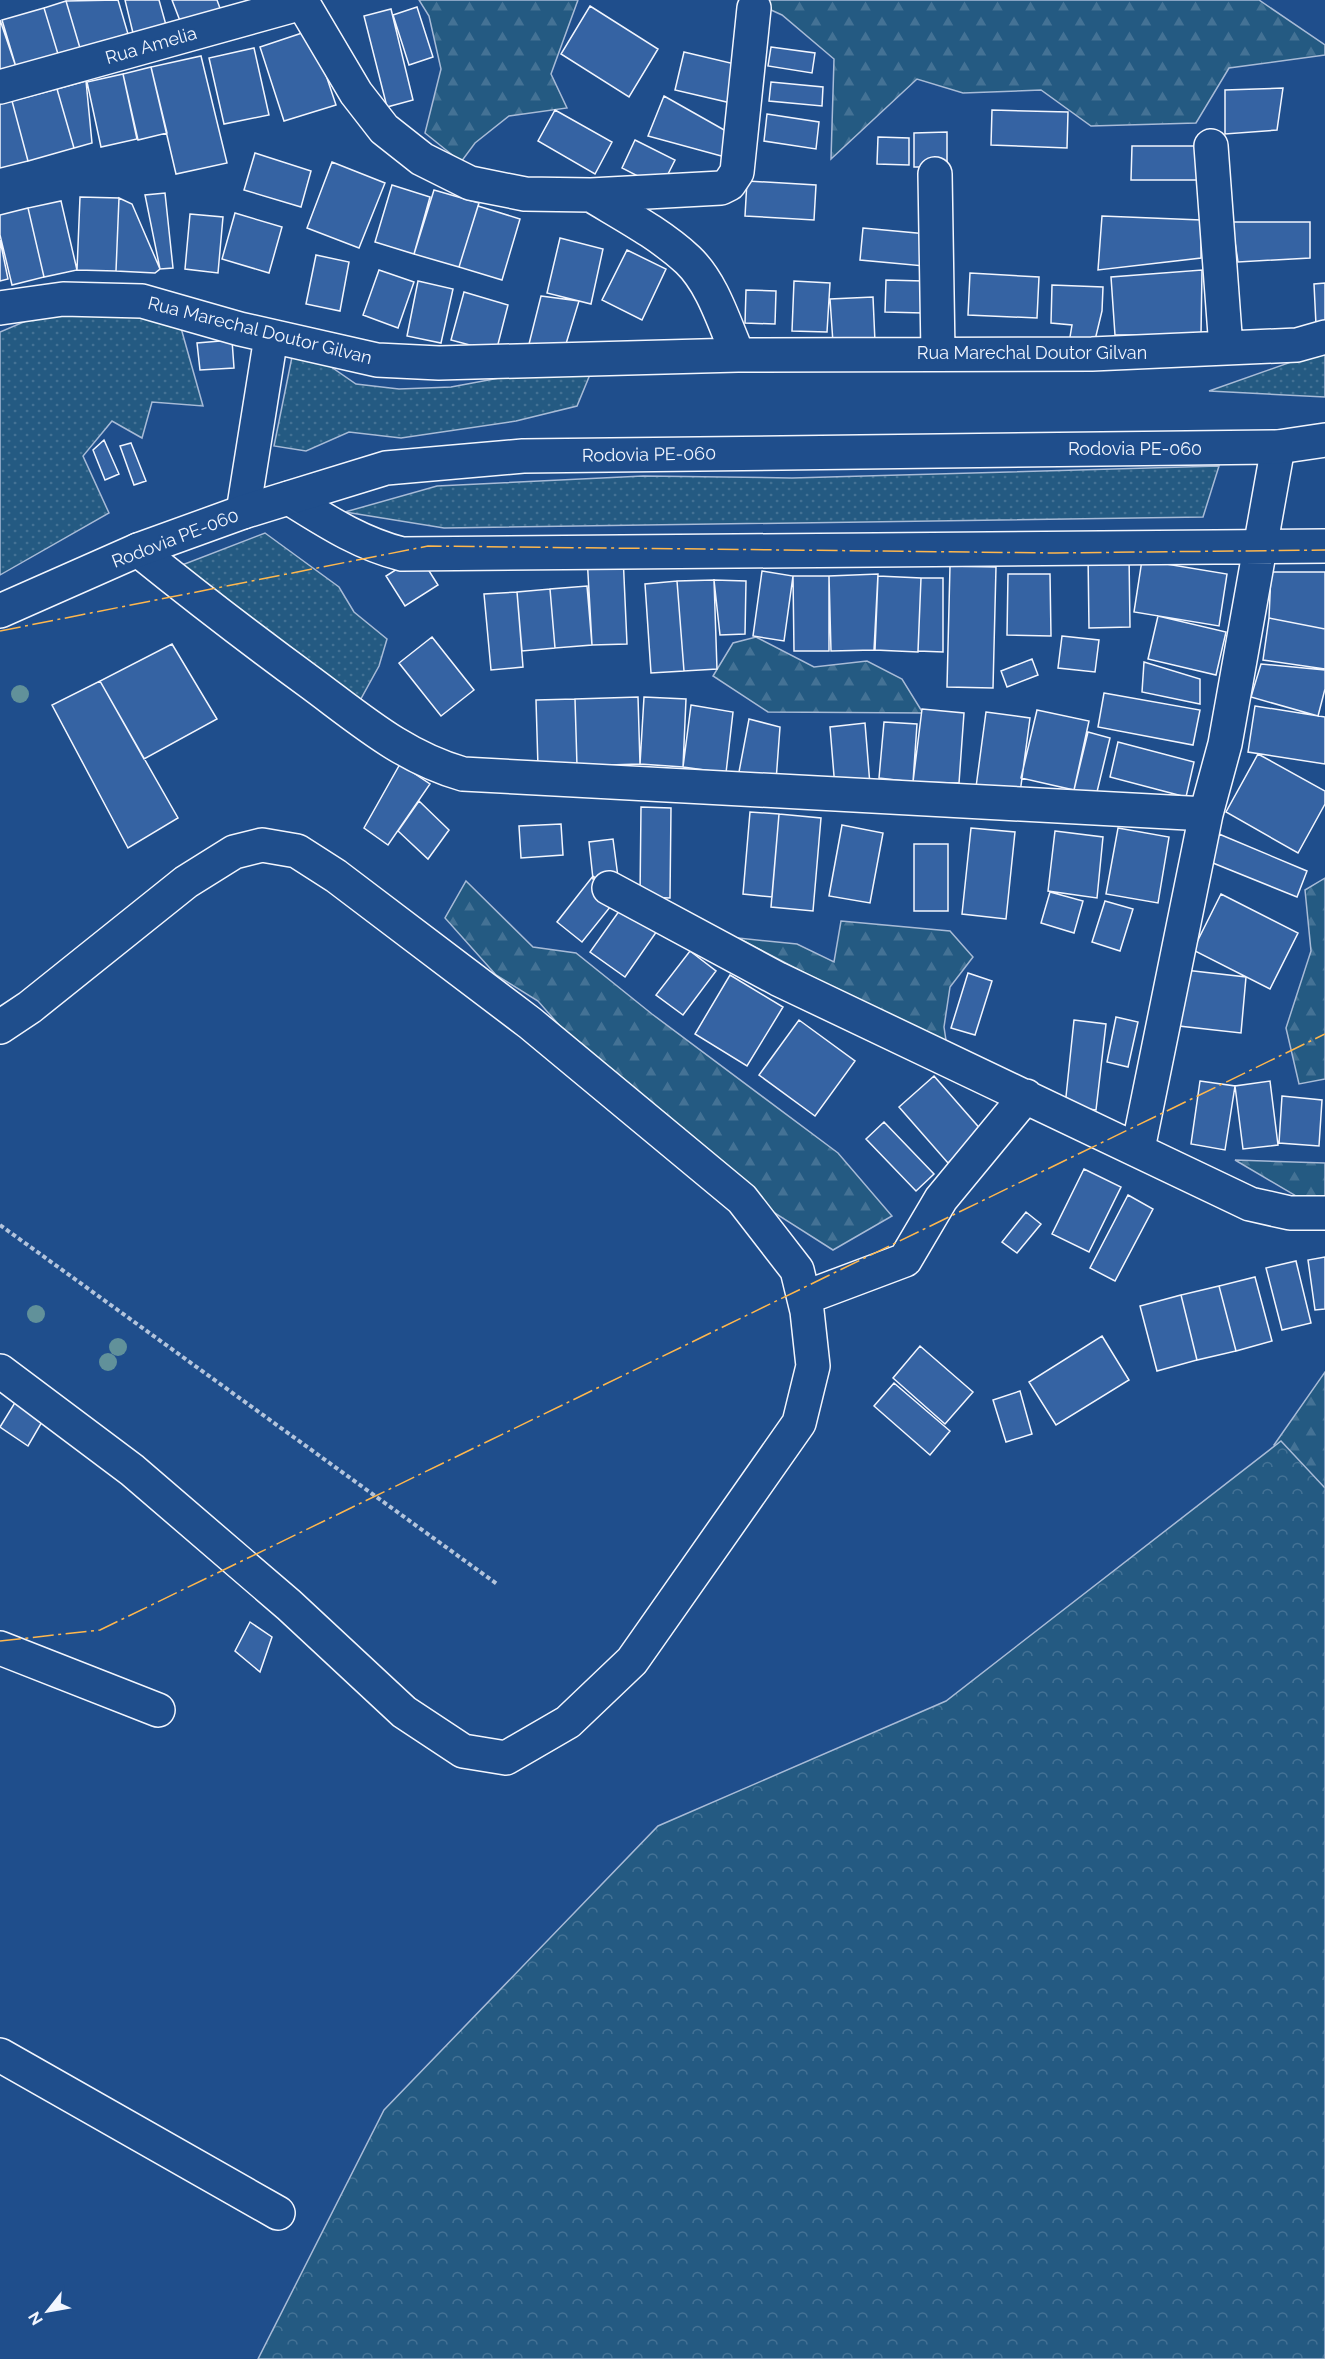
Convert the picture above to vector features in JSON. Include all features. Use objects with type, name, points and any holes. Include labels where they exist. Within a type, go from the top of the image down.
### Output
[{"type":"street","name":"Rua Amelia","points":[[0,87],[302,1]]},
{"type":"street","points":[[302,1],[356,93],[384,129],[422,159],[470,183],[525,194],[591,195],[721,188],[729,184],[737,172],[754,8]]},
{"type":"street","points":[[1211,146],[1226,348]]},
{"type":"street","points":[[935,174],[938,352]]},
{"type":"street","points":[[591,195],[642,226],[689,261],[712,294],[738,355]]},
{"type":"street","name":"Rua Marechal Doutor Gilvan","points":[[0,308],[63,298],[142,301],[270,337],[377,360],[439,363],[938,352],[1092,354],[1297,345],[1325,338]]},
{"type":"street","points":[[243,512],[270,337]]},
{"type":"street","name":"Rodovia PE-060","points":[[0,611],[138,550],[243,512],[386,468],[522,456],[1278,447],[1325,440]]},
{"type":"street","points":[[1138,1149],[1206,814],[1226,744],[1278,447]]},
{"type":"street","points":[[289,498],[346,533],[374,547],[402,554],[1325,546]]},
{"type":"street","points":[[138,550],[224,619],[389,741],[432,765],[463,774],[1206,814]]},
{"type":"street","points":[[0,1027],[30,1007],[186,882],[234,852],[262,845],[297,851],[336,876],[530,1023],[742,1199],[797,1270],[804,1298],[813,1365],[799,1423],[632,1661],[568,1722],[506,1758],[463,1751],[404,1712],[289,1605],[132,1470],[0,1371]]},
{"type":"street","points":[[609,888],[778,979],[1250,1204],[1290,1213],[1325,1213]]},
{"type":"street","points":[[804,1298],[905,1260],[941,1199],[1026,1096]]},
{"type":"street","points":[[0,1648],[158,1710]]},
{"type":"street","points":[[0,2055],[278,2213]]},
{"type":"path","points":[[0,1225],[497,1584]]},
{"type":"green space","points":[[419,0],[578,0],[551,74],[567,108],[509,116],[475,143],[461,162],[425,133],[441,69],[429,16]]},
{"type":"green space","points":[[749,0],[1259,0],[1325,45],[1325,55],[1229,68],[1196,123],[1091,126],[1041,90],[963,93],[917,79],[831,159],[834,59],[782,15]]},
{"type":"green space","points":[[127,300],[181,328],[203,406],[152,402],[142,438],[112,421],[83,456],[109,513],[0,575],[0,332],[40,315]]},
{"type":"green space","points":[[295,342],[356,384],[399,389],[451,387],[596,360],[577,406],[516,421],[401,438],[349,432],[306,451],[274,446]]},
{"type":"green space","points":[[1325,350],[1325,397],[1209,391]]},
{"type":"green space","points":[[1219,466],[1203,517],[444,528],[345,512],[437,486],[643,476],[792,478]]},
{"type":"green space","points":[[265,533],[339,587],[354,612],[387,639],[379,666],[358,704],[182,565]]},
{"type":"green space","points":[[756,637],[814,667],[867,661],[902,679],[923,713],[768,712],[713,676],[733,643]]},
{"type":"green space","points":[[1325,878],[1325,1079],[1299,1084],[1286,1028],[1311,951],[1305,890]]},
{"type":"green space","points":[[466,881],[533,947],[576,953],[652,1014],[838,1153],[892,1216],[833,1250],[707,1170],[566,1033],[538,1001],[496,975],[445,918]]},
{"type":"green space","points":[[841,921],[950,931],[973,957],[950,987],[944,1027],[947,1047],[738,938],[797,944],[834,962]]},
{"type":"green space","points":[[1235,1160],[1325,1163],[1325,1213]]},
{"type":"green space","points":[[1325,1372],[1325,1499],[1274,1445]]},
{"type":"green space","points":[[1281,1441],[1325,1488],[1325,2359],[258,2359],[384,2110],[658,1826],[946,1701]]},
{"type":"building","points":[[118,0],[128,34],[80,48],[66,1]]},
{"type":"building","points":[[125,0],[159,0],[166,25],[133,33]]},
{"type":"building","points":[[172,0],[217,0],[221,11],[182,26]]},
{"type":"building","points":[[66,1],[80,48],[58,54],[44,8]]},
{"type":"building","points":[[590,6],[658,49],[629,97],[561,54]]},
{"type":"building","points":[[417,7],[433,57],[409,65],[393,15]]},
{"type":"building","points":[[44,8],[58,54],[16,67],[2,20]]},
{"type":"building","points":[[391,9],[413,100],[387,107],[364,16]]},
{"type":"building","points":[[0,20],[16,67],[0,72]]},
{"type":"building","points":[[311,30],[336,105],[284,121],[260,47]]},
{"type":"building","points":[[771,47],[815,53],[812,73],[768,66]]},
{"type":"building","points":[[254,48],[269,115],[224,124],[209,58]]},
{"type":"building","points":[[684,52],[739,65],[731,103],[675,90]]},
{"type":"building","points":[[201,56],[227,163],[176,174],[151,67]]},
{"type":"building","points":[[151,67],[167,133],[138,140],[123,74]]},
{"type":"building","points":[[123,74],[137,139],[101,147],[87,82]]},
{"type":"building","points":[[86,81],[92,143],[74,148],[57,89]]},
{"type":"building","points":[[771,82],[823,87],[822,106],[769,101]]},
{"type":"building","points":[[1283,88],[1277,130],[1225,134],[1225,90]]},
{"type":"building","points":[[57,89],[74,148],[28,161],[12,101]]},
{"type":"building","points":[[664,96],[726,131],[725,157],[648,136]]},
{"type":"building","points":[[12,101],[28,161],[0,168],[0,104]]},
{"type":"building","points":[[555,110],[612,142],[595,174],[538,141]]},
{"type":"building","points":[[992,110],[1068,112],[1067,148],[991,145]]},
{"type":"building","points":[[767,114],[819,122],[816,149],[764,141]]},
{"type":"building","points":[[947,132],[947,167],[914,167],[914,133]]},
{"type":"building","points":[[878,137],[909,138],[909,165],[877,164]]},
{"type":"building","points":[[635,140],[675,160],[661,188],[622,168]]},
{"type":"building","points":[[1132,146],[1197,146],[1199,180],[1131,180]]},
{"type":"building","points":[[255,153],[311,171],[301,207],[244,190]]},
{"type":"building","points":[[332,162],[385,183],[359,248],[307,228]]},
{"type":"building","points":[[747,181],[816,185],[814,220],[745,216]]},
{"type":"building","points":[[392,185],[430,197],[414,254],[375,242]]},
{"type":"building","points":[[434,190],[479,203],[459,267],[414,254]]},
{"type":"building","points":[[165,193],[173,268],[160,269],[145,195]]},
{"type":"building","points":[[80,197],[119,198],[116,271],[77,270]]},
{"type":"building","points":[[119,198],[132,204],[160,269],[155,273],[116,271]]},
{"type":"building","points":[[61,201],[77,270],[44,277],[28,208]]},
{"type":"building","points":[[478,206],[520,219],[502,280],[459,267]]},
{"type":"building","points":[[28,208],[44,277],[12,285],[0,235],[0,215]]},
{"type":"building","points":[[235,213],[282,227],[269,273],[222,259]]},
{"type":"building","points":[[190,214],[223,217],[218,273],[185,269]]},
{"type":"building","points":[[1102,216],[1201,220],[1201,258],[1098,270]]},
{"type":"building","points":[[1232,222],[1310,222],[1310,258],[1238,262]]},
{"type":"building","points":[[863,228],[927,234],[924,266],[860,260]]},
{"type":"building","points":[[560,238],[603,249],[591,304],[547,293]]},
{"type":"building","points":[[0,240],[8,279],[0,281]]},
{"type":"building","points":[[627,250],[666,269],[642,320],[602,300]]},
{"type":"building","points":[[316,255],[349,262],[340,311],[306,304]]},
{"type":"building","points":[[379,270],[414,282],[398,328],[363,315]]},
{"type":"building","points":[[1202,270],[1201,335],[1115,335],[1111,277]]},
{"type":"building","points":[[970,273],[1039,277],[1037,318],[968,315]]},
{"type":"building","points":[[886,280],[923,281],[923,313],[885,312]]},
{"type":"building","points":[[418,281],[453,289],[441,343],[407,336]]},
{"type":"building","points":[[794,281],[830,283],[827,332],[792,331]]},
{"type":"building","points":[[1325,283],[1325,323],[1316,325],[1314,284]]},
{"type":"building","points":[[1052,285],[1103,287],[1102,311],[1095,340],[1069,343],[1072,325],[1051,323]]},
{"type":"building","points":[[746,290],[776,291],[775,324],[745,323]]},
{"type":"building","points":[[464,292],[508,305],[496,352],[451,340]]},
{"type":"building","points":[[541,296],[579,301],[562,357],[528,348]]},
{"type":"building","points":[[873,297],[875,342],[833,343],[830,299]]},
{"type":"building","points":[[232,340],[234,368],[200,370],[197,343]]},
{"type":"building","points":[[104,440],[119,474],[105,480],[93,450]]},
{"type":"building","points":[[131,443],[146,481],[134,485],[120,446]]},
{"type":"building","points":[[1088,554],[1129,554],[1130,627],[1089,628]]},
{"type":"building","points":[[419,555],[438,585],[405,606],[386,576]]},
{"type":"building","points":[[623,555],[627,644],[592,645],[587,556]]},
{"type":"building","points":[[1142,560],[1227,574],[1219,626],[1134,612]]},
{"type":"building","points":[[950,566],[996,567],[993,688],[947,687]]},
{"type":"building","points":[[762,571],[793,576],[784,641],[753,636]]},
{"type":"building","points":[[1271,572],[1325,572],[1325,629],[1269,618]]},
{"type":"building","points":[[878,574],[874,650],[831,651],[829,576]]},
{"type":"building","points":[[1008,574],[1050,574],[1051,636],[1007,635]]},
{"type":"building","points":[[793,576],[829,576],[829,651],[794,651]]},
{"type":"building","points":[[878,576],[921,578],[918,652],[875,650]]},
{"type":"building","points":[[921,578],[943,578],[943,652],[918,651]]},
{"type":"building","points":[[714,580],[746,581],[745,634],[720,635]]},
{"type":"building","points":[[714,580],[717,669],[684,671],[677,581]]},
{"type":"building","points":[[677,581],[684,671],[651,673],[645,584]]},
{"type":"building","points":[[587,586],[592,645],[555,648],[550,589]]},
{"type":"building","points":[[550,589],[555,648],[522,651],[517,592]]},
{"type":"building","points":[[517,592],[523,667],[491,670],[484,594]]},
{"type":"building","points":[[1158,616],[1226,632],[1216,675],[1148,659]]},
{"type":"building","points":[[1269,618],[1325,629],[1325,669],[1263,660]]},
{"type":"building","points":[[1062,636],[1099,640],[1095,672],[1058,668]]},
{"type":"building","points":[[432,637],[474,690],[441,716],[399,663]]},
{"type":"building","points":[[172,644],[217,719],[144,759],[100,681]]},
{"type":"building","points":[[1032,659],[1038,675],[1007,687],[1001,671]]},
{"type":"building","points":[[1144,662],[1200,679],[1200,704],[1142,692]]},
{"type":"building","points":[[1261,664],[1325,670],[1325,689],[1318,716],[1251,697]]},
{"type":"building","points":[[100,681],[178,818],[128,848],[52,705]]},
{"type":"building","points":[[1104,693],[1200,710],[1193,745],[1098,727]]},
{"type":"building","points":[[638,697],[640,764],[577,766],[575,699]]},
{"type":"building","points":[[644,697],[686,699],[683,767],[640,764]]},
{"type":"building","points":[[575,699],[577,766],[538,767],[536,700]]},
{"type":"building","points":[[691,705],[733,712],[726,773],[683,767]]},
{"type":"building","points":[[1255,706],[1325,717],[1325,764],[1248,752]]},
{"type":"building","points":[[922,709],[964,713],[959,783],[913,782]]},
{"type":"building","points":[[1037,710],[1089,721],[1074,790],[1021,778]]},
{"type":"building","points":[[986,712],[1030,718],[1020,793],[976,787]]},
{"type":"building","points":[[749,719],[780,727],[776,781],[739,772]]},
{"type":"building","points":[[884,722],[917,724],[913,782],[879,778]]},
{"type":"building","points":[[865,723],[870,785],[835,788],[830,727]]},
{"type":"building","points":[[1088,732],[1110,738],[1096,796],[1074,790]]},
{"type":"building","points":[[1118,742],[1194,762],[1186,797],[1110,777]]},
{"type":"building","points":[[1258,754],[1325,791],[1325,804],[1298,853],[1226,812]]},
{"type":"building","points":[[400,764],[430,784],[388,845],[364,828]]},
{"type":"building","points":[[419,801],[449,830],[428,859],[398,831]]},
{"type":"building","points":[[641,807],[671,808],[670,898],[640,897]]},
{"type":"building","points":[[750,812],[779,814],[772,897],[743,894]]},
{"type":"building","points":[[779,814],[821,818],[813,911],[771,907]]},
{"type":"building","points":[[561,824],[563,855],[521,858],[519,826]]},
{"type":"building","points":[[842,825],[883,833],[870,903],[829,896]]},
{"type":"building","points":[[971,828],[1015,832],[1006,919],[962,914]]},
{"type":"building","points":[[1118,828],[1169,837],[1158,903],[1106,894]]},
{"type":"building","points":[[1055,831],[1103,837],[1097,898],[1048,891]]},
{"type":"building","points":[[1219,834],[1307,871],[1297,897],[1208,861]]},
{"type":"building","points":[[613,839],[618,877],[593,879],[589,842]]},
{"type":"building","points":[[914,844],[948,844],[948,911],[914,911]]},
{"type":"building","points":[[593,876],[619,896],[582,942],[557,922]]},
{"type":"building","points":[[1050,892],[1083,901],[1074,933],[1041,923]]},
{"type":"building","points":[[1221,894],[1298,933],[1270,989],[1193,950]]},
{"type":"building","points":[[1105,901],[1133,909],[1120,951],[1092,942]]},
{"type":"building","points":[[622,907],[657,931],[625,977],[590,952]]},
{"type":"building","points":[[690,951],[716,971],[683,1015],[656,995]]},
{"type":"building","points":[[1185,970],[1246,977],[1241,1033],[1179,1026]]},
{"type":"building","points":[[968,973],[992,981],[975,1035],[951,1028]]},
{"type":"building","points":[[730,975],[783,1007],[747,1066],[695,1034]]},
{"type":"building","points":[[1116,1017],[1138,1022],[1128,1067],[1107,1062]]},
{"type":"building","points":[[799,1020],[855,1061],[815,1116],[759,1075]]},
{"type":"building","points":[[1074,1020],[1106,1024],[1096,1110],[1065,1106]]},
{"type":"building","points":[[934,1076],[983,1132],[948,1163],[899,1107]]},
{"type":"building","points":[[1200,1081],[1235,1086],[1225,1150],[1191,1144]]},
{"type":"building","points":[[1270,1081],[1278,1145],[1243,1149],[1235,1086]]},
{"type":"building","points":[[1282,1096],[1322,1100],[1319,1146],[1279,1143]]},
{"type":"building","points":[[884,1122],[934,1174],[916,1191],[866,1139]]},
{"type":"building","points":[[1084,1169],[1121,1187],[1089,1252],[1052,1234]]},
{"type":"building","points":[[1128,1195],[1153,1209],[1115,1281],[1090,1268]]},
{"type":"building","points":[[1026,1212],[1041,1224],[1017,1253],[1002,1242]]},
{"type":"building","points":[[1325,1257],[1325,1309],[1315,1310],[1308,1260]]},
{"type":"building","points":[[1296,1261],[1311,1323],[1282,1330],[1266,1268]]},
{"type":"building","points":[[1255,1277],[1272,1341],[1236,1351],[1219,1286]]},
{"type":"building","points":[[1219,1286],[1236,1351],[1197,1360],[1181,1295]]},
{"type":"building","points":[[1181,1295],[1197,1360],[1157,1371],[1140,1306]]},
{"type":"building","points":[[1102,1336],[1129,1380],[1056,1425],[1029,1382]]},
{"type":"building","points":[[920,1346],[973,1392],[945,1424],[893,1378]]},
{"type":"building","points":[[894,1383],[950,1431],[930,1455],[874,1406]]},
{"type":"building","points":[[1020,1391],[1032,1434],[1006,1442],[993,1400]]},
{"type":"building","points":[[19,1396],[46,1415],[28,1446],[0,1427]]},
{"type":"building","points":[[250,1622],[272,1637],[260,1672],[235,1651]]},
{"type":"power","points":[[0,631],[428,546],[1055,553],[1325,550]]},
{"type":"power","points":[[0,1641],[100,1630],[1325,1034]]}]
